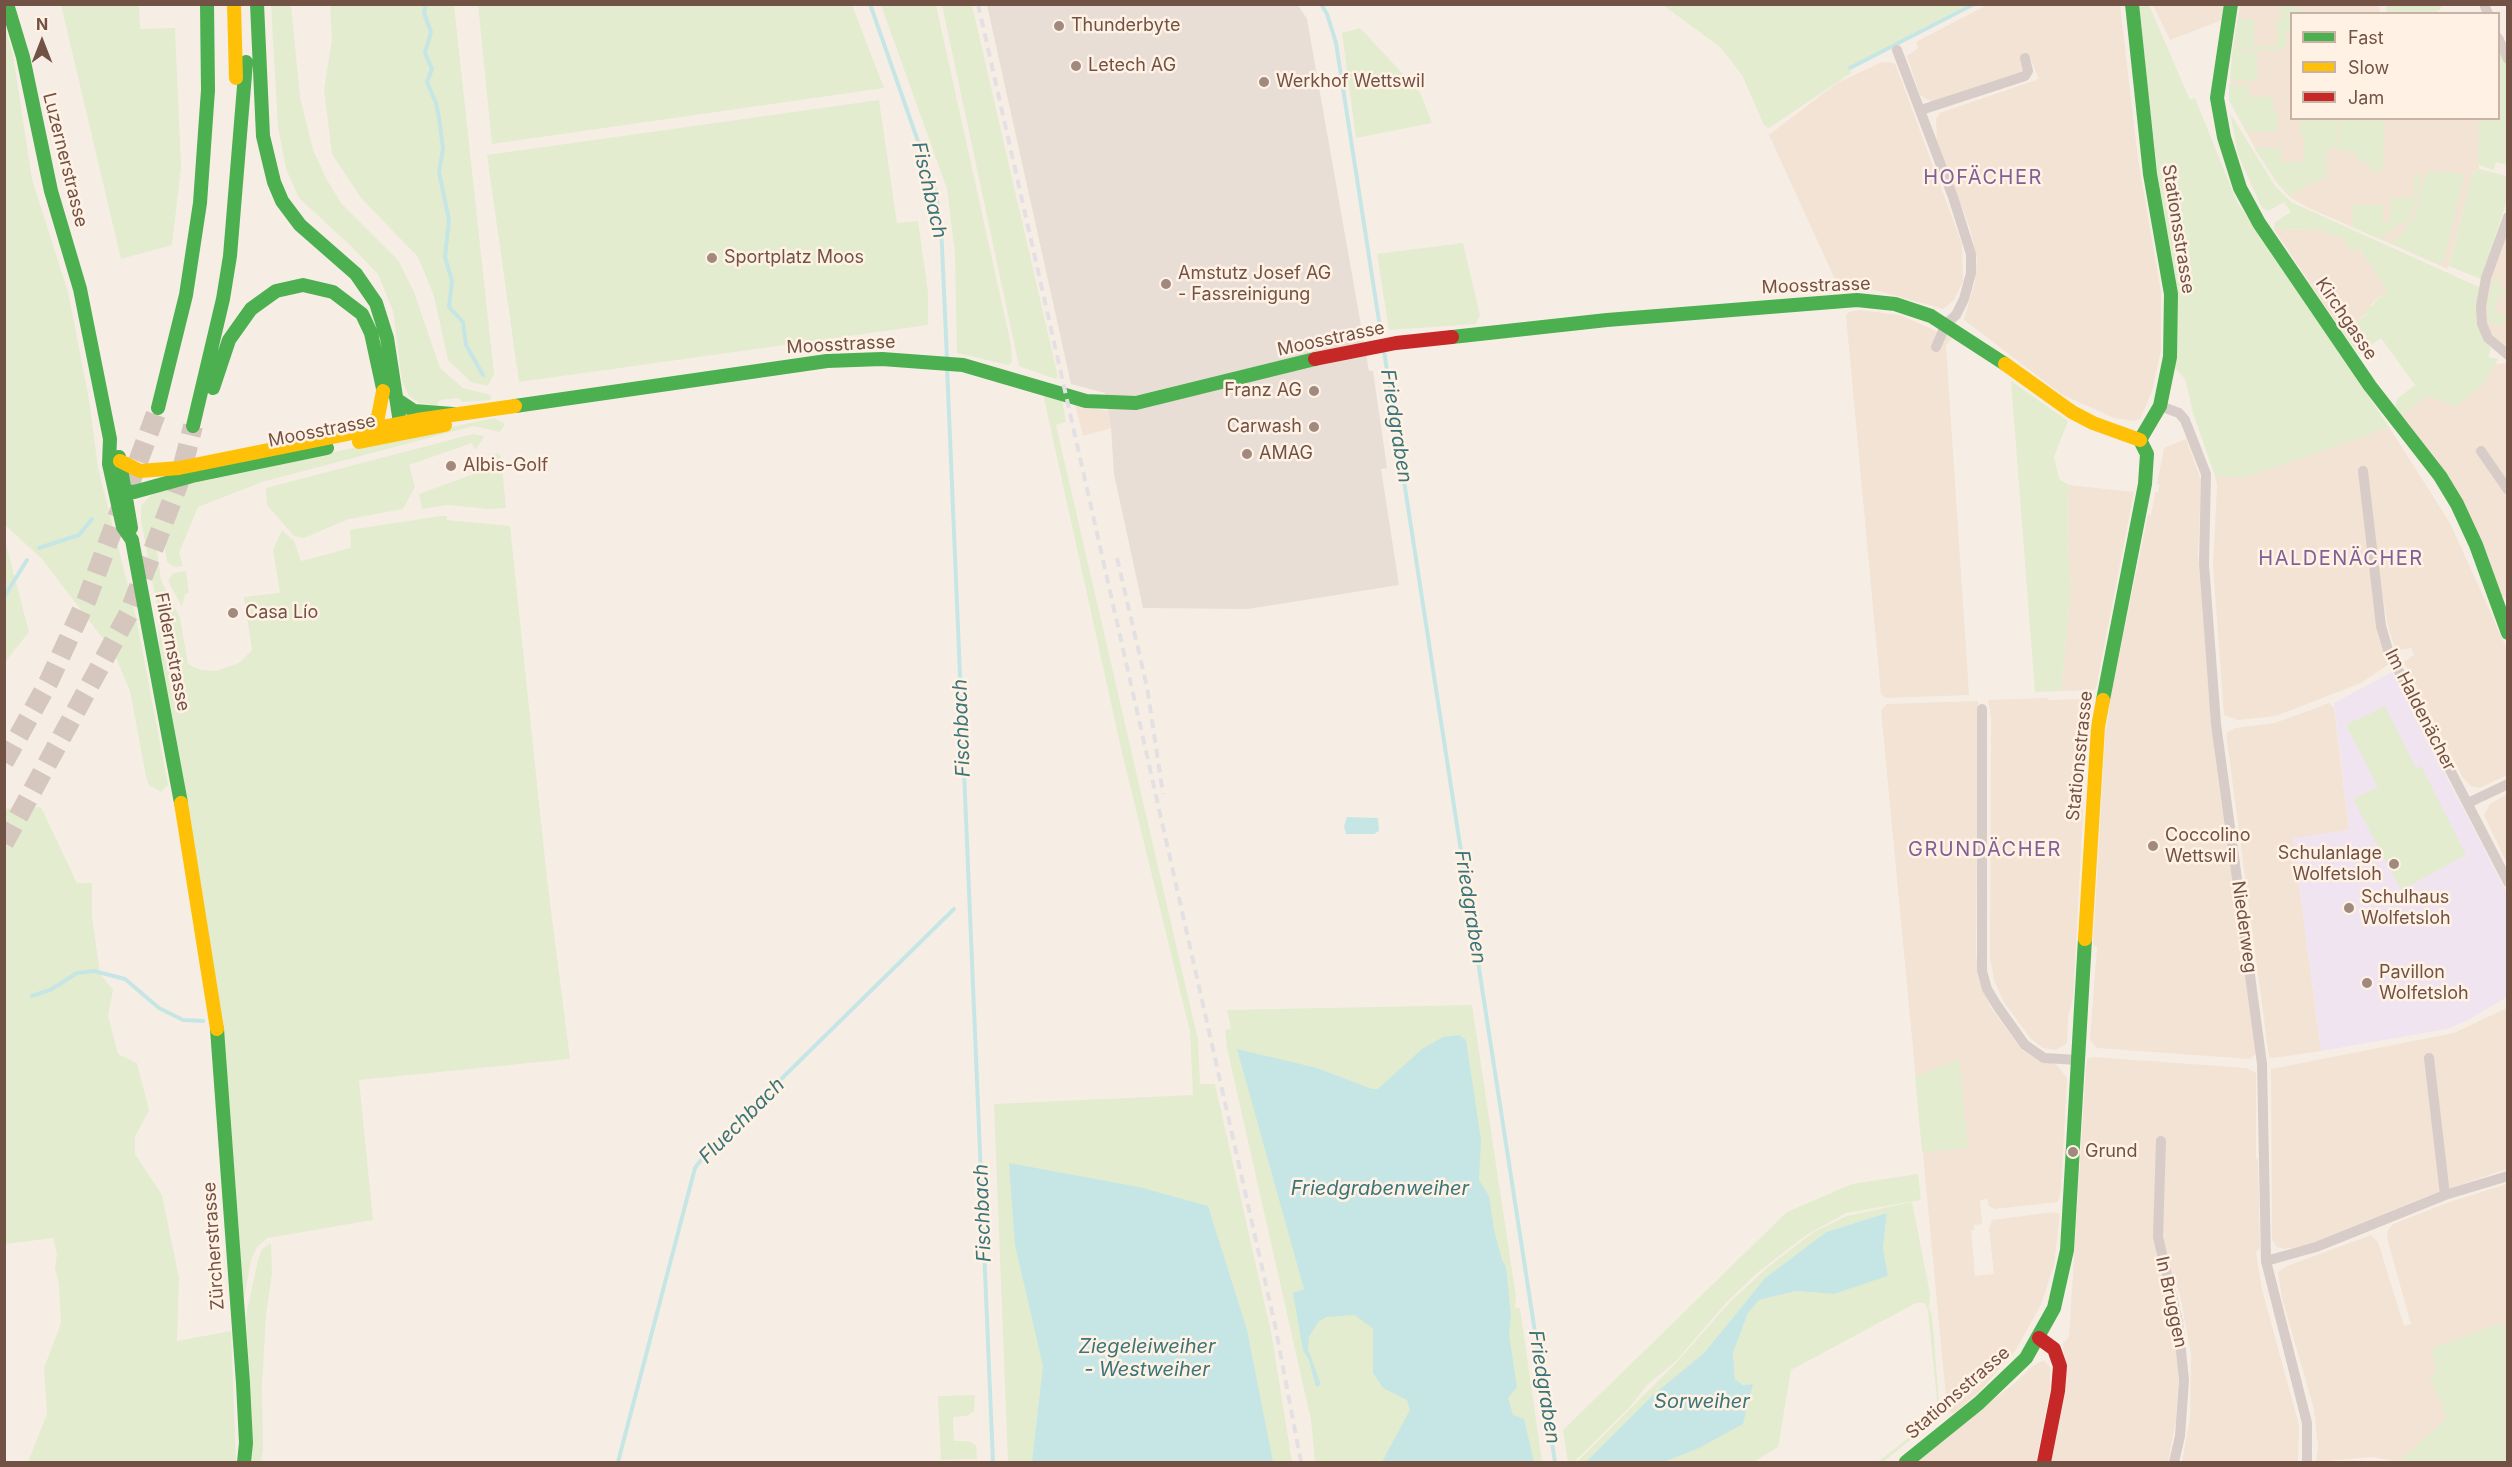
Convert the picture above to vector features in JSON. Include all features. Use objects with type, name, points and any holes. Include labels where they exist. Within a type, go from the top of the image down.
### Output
[{"type":"main road","name":"Luzernerstrasse","points":[[7,4],[22,57],[51,191],[80,289],[110,439]]},
{"type":"main road","points":[[193,4],[206,139]]},
{"type":"main road","points":[[158,408],[186,295],[200,203],[206,139],[207,4]]},
{"type":"main road","points":[[234,4],[240,153]]},
{"type":"main road","points":[[247,4],[246,82],[230,255],[198,427],[229,340],[240,322],[267,296],[294,286],[311,286],[333,292],[362,314],[371,333],[383,391],[397,427]]},
{"type":"main road","points":[[257,4],[261,114],[274,182],[282,201],[300,225],[356,274],[376,303],[387,338],[399,401],[397,427]]},
{"type":"main road","name":"Stationsstrasse","points":[[1906,1462],[2003,1382],[2026,1358],[2054,1308],[2067,1250],[2098,727],[2145,484],[2147,454],[2140,440],[2160,406],[2170,357],[2171,294],[2150,174],[2132,4]]},
{"type":"main road","name":"Kirchgasse","points":[[2231,4],[2217,98],[2224,137],[2240,188],[2259,223],[2370,386],[2440,476],[2457,504],[2503,607],[2508,633]]},
{"type":"main road","name":"Moosstrasse","points":[[122,488],[148,489],[192,476],[453,414],[502,409],[780,366],[882,359],[959,365],[990,371],[1086,401],[1116,404],[1152,401],[1377,346],[1607,320],[1857,300],[1911,308],[1946,324],[2055,401],[2093,423],[2140,440]]},
{"type":"main road","points":[[366,430],[378,417],[383,391]]},
{"type":"main road","points":[[399,401],[414,411],[453,414]]},
{"type":"main road","name":"Moosstrasse","points":[[120,461],[140,471],[179,468],[366,430],[496,413],[502,409]]},
{"type":"main road","points":[[110,439],[120,461],[122,488],[132,540]]},
{"type":"main road","points":[[110,439],[110,464],[122,488]]},
{"type":"main road","name":"Moosstrasse","points":[[122,488],[179,468]]},
{"type":"main road","points":[[132,540],[138,503],[148,489]]},
{"type":"main road","name":"Fildernstrasse","points":[[132,540],[178,785],[216,1026]]},
{"type":"main road","name":"Zürcherstrasse","points":[[216,1026],[243,1383],[246,1443],[244,1462]]},
{"type":"main road","points":[[2039,1338],[2054,1349],[2060,1366],[2058,1391],[2044,1462]]},
{"type":"street","points":[[2500,40],[2508,59]]},
{"type":"street","points":[[1898,50],[1971,254],[1971,273],[1964,299],[1956,315],[1946,324],[1936,346]]},
{"type":"street","points":[[1921,110],[2025,76],[2028,71],[2025,58]]},
{"type":"street","points":[[2508,217],[2486,278],[2481,315],[2488,338],[2508,355]]},
{"type":"street","name":"Niederweg","points":[[2160,406],[2179,413],[2185,420],[2206,474],[2204,564],[2216,724],[2262,1064],[2266,1261],[2307,1423],[2307,1462]]},
{"type":"street","points":[[2481,451],[2508,490]]},
{"type":"street","name":"Im Haldenächer","points":[[2363,471],[2381,626],[2388,650],[2508,882]]},
{"type":"street","points":[[1982,709],[1982,960],[1985,980],[1998,1007],[2035,1053],[2044,1058],[2078,1060]]},
{"type":"street","points":[[2468,803],[2508,784]]},
{"type":"street","points":[[2429,1059],[2445,1195]]},
{"type":"street","name":"In Bruggen","points":[[2161,1141],[2158,1238],[2178,1322],[2184,1380],[2182,1417],[2174,1462]]},
{"type":"street","points":[[2266,1261],[2316,1247],[2445,1195],[2508,1176]]},
{"type":"shaded area","points":[[987,5],[1298,5],[1307,19],[1369,371],[1373,371],[1387,468],[1381,469],[1399,585],[1248,609],[1143,608],[1114,474],[1111,428],[1105,393],[1071,384]]},
{"type":"shaded area","points":[[1987,5],[2120,5],[2138,159],[2161,292],[2161,350],[2152,391],[2140,419],[2133,421],[2114,418],[2061,394],[1964,320],[1975,281],[1977,258],[1970,229],[1937,142],[1936,119],[1940,113],[2039,79],[2030,57],[2021,73],[1932,102],[1920,95],[1907,56],[1918,48],[1916,42]]},
{"type":"shaded area","points":[[2153,5],[2224,5],[2222,20],[2170,40]]},
{"type":"shaded area","points":[[2240,5],[2379,5],[2380,12],[2290,12],[2290,120],[2479,120],[2479,169],[2472,174],[2448,269],[2291,198],[2278,184],[2256,150],[2229,100],[2233,49]]},
{"type":"shaded area","points":[[1882,62],[1894,63],[1896,66],[1962,244],[1963,281],[1954,300],[1943,309],[1875,290],[1839,288],[1769,135],[1837,83]]},
{"type":"shaded area","points":[[2507,228],[2507,351],[2487,328],[2483,311],[2488,287]]},
{"type":"shaded area","points":[[2274,229],[2324,230],[2329,235],[2342,237],[2352,252],[2358,247],[2388,291],[2374,301],[2367,313],[2343,333]]},
{"type":"shaded area","points":[[1859,310],[1900,315],[1952,338],[1946,346],[1969,695],[1886,698],[1881,694],[1846,316],[1849,312]]},
{"type":"shaded area","points":[[2507,363],[2507,483],[2498,480],[2507,498],[2507,598],[2500,595],[2399,416],[2427,396],[2469,395],[2482,386],[2495,364]]},
{"type":"shaded area","points":[[1075,404],[1108,411],[1111,428],[1083,436]]},
{"type":"shaded area","points":[[2389,427],[2450,523],[2507,649],[2507,775],[2480,788],[2471,786],[2463,778],[2404,662],[2414,655],[2411,648],[2396,651],[2388,627],[2380,581],[2376,618],[2379,640],[2389,664],[2361,683],[2276,716],[2238,720],[2224,715],[2213,566],[2217,485],[2215,476],[2247,477]]},
{"type":"shaded area","points":[[2186,439],[2201,480],[2198,555],[2209,695],[2216,764],[2256,1054],[2250,1059],[2097,1048],[2090,1040],[2097,947],[2093,945],[2105,738],[2112,689],[2148,515],[2151,515],[2155,492],[2158,492],[2160,485],[2157,484],[2164,448]]},
{"type":"shaded area","points":[[2069,485],[2134,492],[2096,688],[2093,690],[2061,691],[2071,588],[2068,544]]},
{"type":"shaded area","name":"Schulanlage Wolfetsloh","points":[[2392,672],[2507,893],[2507,997],[2468,1020],[2447,1029],[2321,1051],[2293,838],[2349,830],[2334,703]]},
{"type":"shaded area","points":[[2047,698],[2048,700],[2089,699],[2092,712],[2086,759],[2073,998],[2068,1016],[2067,1043],[2056,1050],[2043,1048],[2031,1039],[2003,1001],[1994,980],[1990,957],[1991,717],[1988,700]]},
{"type":"shaded area","points":[[1978,701],[1976,952],[1978,978],[1991,1008],[2023,1051],[2040,1061],[2056,1064],[2067,1078],[2061,1190],[2058,1202],[1995,1209],[1989,1206],[1987,1199],[1980,1200],[1982,1224],[1974,1225],[1974,1230],[1971,1230],[1975,1276],[1994,1274],[1989,1229],[1992,1220],[2054,1212],[2060,1214],[2054,1265],[2041,1305],[2015,1351],[1979,1392],[1953,1414],[1947,1408],[1881,710],[1887,704]]},
{"type":"shaded area","points":[[2329,703],[2334,708],[2349,830],[2293,839],[2321,1051],[2273,1058],[2269,1057],[2226,733],[2235,728],[2275,723]]},
{"type":"shaded area","points":[[2507,794],[2507,863],[2484,815],[2490,804]]},
{"type":"shaded area","points":[[2507,1008],[2507,1169],[2427,1196],[2307,1245],[2284,1249],[2277,1247],[2272,1240],[2271,1069],[2454,1033]]},
{"type":"shaded area","points":[[2093,1057],[2247,1068],[2256,1073],[2256,1159],[2258,1159],[2260,1248],[2256,1252],[2262,1290],[2299,1425],[2298,1462],[2182,1462],[2190,1419],[2191,1354],[2180,1295],[2168,1264],[2159,1266],[2173,1322],[2179,1370],[2176,1420],[2168,1462],[2050,1462],[2065,1378],[2063,1343],[2069,1337],[2086,1068],[2087,1059]]},
{"type":"shaded area","points":[[2507,1184],[2507,1328],[2498,1324],[2436,1374],[2430,1375],[2447,1418],[2399,1462],[2372,1457],[2316,1462],[2318,1448],[2314,1409],[2282,1298],[2278,1272],[2287,1266],[2371,1235],[2378,1242],[2404,1326],[2411,1324],[2387,1238],[2388,1230],[2393,1224],[2447,1203]]},
{"type":"shaded area","points":[[2044,1360],[2050,1367],[2050,1389],[2036,1462],[1914,1462],[2016,1382],[2031,1367]]},
{"type":"green space","points":[[2386,4],[2443,5],[2438,12],[2387,12]]},
{"type":"green space","points":[[61,5],[139,5],[140,29],[175,28],[181,167],[172,245],[121,259]]},
{"type":"green space","points":[[271,5],[291,5],[300,97],[313,150],[327,180],[341,203],[398,260],[414,292],[440,368],[463,388],[491,395],[490,400],[463,402],[458,398],[440,400],[436,406],[420,403],[409,396],[402,381],[393,311],[378,274],[299,198],[286,169],[278,127]]},
{"type":"green space","points":[[330,5],[454,5],[494,374],[488,386],[471,382],[448,360],[434,296],[418,257],[361,198],[332,154],[324,90],[332,39]]},
{"type":"green space","points":[[478,5],[852,5],[884,88],[492,144]]},
{"type":"green space","points":[[881,5],[936,5],[1011,345],[1012,362],[1008,365],[957,353],[955,254],[947,189]]},
{"type":"green space","points":[[942,5],[972,5],[1058,377],[1055,379],[1019,366]]},
{"type":"green space","points":[[1663,5],[1967,5],[1850,67],[1851,73],[1769,128],[1764,125],[1742,75],[1721,48]]},
{"type":"green space","points":[[2149,5],[2190,100],[2195,98],[2237,202],[2389,427],[2247,477],[2215,476],[2193,413],[2185,379],[2175,368],[2176,280],[2159,188],[2139,7]]},
{"type":"green space","points":[[2281,5],[2297,5],[2297,9],[2304,9],[2304,12],[2290,12],[2290,30],[2286,31],[2286,46],[2281,50],[2246,50],[2234,41],[2238,19],[2254,19],[2254,46],[2277,46],[2277,20],[2281,20]]},
{"type":"green space","points":[[5,27],[13,55],[32,179],[68,292],[89,399],[98,468],[136,617],[168,785],[161,792],[149,785],[130,691],[114,653],[42,559],[5,525]]},
{"type":"green space","points":[[1360,28],[1420,92],[1432,123],[1356,138],[1342,33]]},
{"type":"green space","points":[[2233,44],[2245,52],[2257,52],[2257,81],[2230,81]]},
{"type":"green space","points":[[2500,48],[2507,65],[2507,165],[2496,162],[2494,170],[2478,165],[2479,120],[2500,120]]},
{"type":"green space","points":[[2229,85],[2249,85],[2249,97],[2273,97],[2273,110],[2277,111],[2277,132],[2246,131],[2229,100]]},
{"type":"green space","name":"Sportplatz Moos","points":[[879,100],[897,223],[918,221],[928,292],[928,325],[519,382],[487,155]]},
{"type":"green space","points":[[2230,113],[2275,186],[2291,202],[2479,287],[2485,340],[2491,349],[2488,357],[2498,359],[2482,386],[2456,406],[2427,396],[2399,416],[2394,408],[2398,398],[2415,385],[2381,338],[2359,354],[2343,333],[2367,314],[2365,311],[2388,291],[2359,248],[2352,252],[2342,237],[2329,235],[2324,230],[2274,229],[2275,222],[2291,212],[2284,202],[2268,211],[2262,208],[2238,155]]},
{"type":"green space","points":[[2300,120],[2338,120],[2334,149],[2327,149],[2327,178],[2309,184],[2289,196],[2278,184],[2254,148],[2281,148],[2281,162],[2304,162],[2304,136],[2300,135]]},
{"type":"green space","points":[[2340,120],[2384,120],[2383,171],[2371,171],[2368,162],[2360,162],[2353,152],[2336,149]]},
{"type":"green space","points":[[2479,169],[2507,176],[2507,200],[2481,279],[2449,266],[2472,174]]},
{"type":"green space","points":[[2427,171],[2461,173],[2464,176],[2445,257],[2441,265],[2391,243],[2403,232],[2414,216]]},
{"type":"green space","points":[[2414,173],[2418,173],[2418,178],[2422,179],[2415,205],[2406,223],[2400,223],[2380,239],[2352,227],[2353,205],[2383,205],[2383,222],[2390,223],[2391,198],[2414,198]]},
{"type":"green space","points":[[1463,243],[1480,315],[1476,324],[1389,330],[1377,254]]},
{"type":"green space","points":[[2494,278],[2501,280],[2498,288],[2506,290],[2503,297],[2499,296],[2494,311],[2506,316],[2501,326],[2488,322],[2487,303]]},
{"type":"green space","points":[[2011,381],[2068,421],[2054,457],[2059,479],[2069,485],[2068,544],[2071,588],[2061,691],[2035,692]]},
{"type":"green space","points":[[1043,394],[1062,400],[1066,422],[1056,425],[1198,1040],[1200,1084],[1215,1084],[1271,1332],[1292,1462],[1008,1462],[994,1104],[1193,1095],[1190,1032],[1120,744]]},
{"type":"green space","points":[[494,418],[505,424],[500,432],[474,426],[262,482],[198,507],[179,553],[183,566],[174,567],[167,562],[163,536],[155,536],[161,580],[180,618],[188,664],[201,670],[216,671],[239,663],[252,650],[244,597],[280,593],[273,550],[282,530],[294,541],[301,561],[351,548],[350,530],[355,529],[441,516],[447,516],[447,520],[510,526],[547,879],[570,1059],[359,1080],[373,1220],[267,1238],[257,1247],[251,1260],[244,1300],[226,1063],[160,658],[158,612],[141,520],[141,506],[152,494],[178,485]]},
{"type":"green space","points":[[473,434],[485,436],[475,450],[472,443],[409,465],[415,487],[403,509],[349,519],[304,538],[294,536],[267,505],[266,488]]},
{"type":"green space","points":[[498,453],[501,457],[506,508],[490,509],[448,505],[422,509],[419,494],[482,471],[479,461],[487,458],[488,462],[492,461],[491,456]]},
{"type":"green space","points":[[5,540],[29,632],[4,662]]},
{"type":"green space","points":[[186,571],[189,593],[185,594],[182,607],[168,581],[173,573]]},
{"type":"green space","points":[[2385,706],[2416,768],[2421,766],[2466,855],[2401,890],[2353,799],[2378,787],[2346,725]]},
{"type":"green space","points":[[41,807],[77,883],[92,883],[92,917],[100,974],[113,990],[108,1016],[118,1054],[137,1063],[149,1110],[135,1137],[135,1154],[162,1195],[179,1278],[177,1341],[231,1331],[236,1462],[28,1462],[47,1414],[44,1368],[61,1323],[59,1284],[55,1268],[57,1254],[53,1238],[5,1244],[4,809]]},
{"type":"green space","name":"Friedgrabenweiher","points":[[1472,1005],[1516,1297],[1515,1308],[1520,1308],[1542,1462],[1315,1462],[1311,1420],[1227,1048],[1225,1030],[1231,1029],[1227,1010]]},
{"type":"green space","points":[[1959,1059],[1968,1148],[1922,1152],[1915,1077]]},
{"type":"green space","points":[[1918,1174],[1921,1200],[1846,1213],[1805,1236],[1757,1273],[1726,1303],[1676,1361],[1647,1385],[1629,1408],[1574,1462],[1568,1462],[1563,1430],[1787,1212],[1852,1184]]},
{"type":"green space","points":[[1912,1202],[1930,1294],[1929,1308],[1932,1315],[1940,1416],[1883,1462],[1878,1462],[1933,1418],[1938,1410],[1928,1311],[1925,1303],[1916,1303],[1791,1370],[1778,1447],[1753,1462],[1664,1462],[1697,1449],[1752,1384],[1743,1385],[1735,1379],[1733,1353],[1748,1313],[1758,1300],[1796,1291],[1834,1294],[1888,1276],[1883,1248],[1887,1213],[1826,1232],[1765,1278],[1704,1353],[1654,1394],[1586,1462],[1577,1462],[1675,1364],[1731,1301],[1768,1267],[1814,1232],[1847,1216]]},
{"type":"green space","points":[[271,1243],[272,1274],[266,1315],[262,1386],[263,1449],[261,1462],[251,1462],[252,1419],[246,1316],[258,1260],[262,1249]]},
{"type":"green space","points":[[2498,1324],[2507,1328],[2507,1462],[2399,1462],[2447,1418],[2429,1375],[2436,1373],[2432,1348]]},
{"type":"green space","points":[[975,1395],[974,1411],[967,1416],[953,1417],[954,1441],[968,1441],[976,1445],[977,1459],[941,1460],[938,1396]]},
{"type":"water","points":[[1347,817],[1378,818],[1379,831],[1374,834],[1346,834],[1344,826]]},
{"type":"water","name":"Friedgrabenweiher","points":[[1459,1035],[1466,1040],[1481,1140],[1479,1180],[1489,1196],[1494,1230],[1506,1267],[1511,1315],[1509,1334],[1517,1387],[1508,1398],[1513,1415],[1524,1419],[1534,1462],[1382,1462],[1410,1410],[1407,1400],[1383,1388],[1373,1373],[1373,1329],[1355,1315],[1326,1317],[1318,1322],[1309,1337],[1308,1349],[1321,1385],[1316,1387],[1309,1360],[1303,1350],[1293,1293],[1304,1289],[1237,1049],[1317,1068],[1372,1089],[1378,1089],[1422,1049],[1443,1037]]},
{"type":"water","name":"Ziegeleiweiher - Westweiher","points":[[1009,1163],[1139,1187],[1208,1206],[1247,1330],[1273,1462],[1032,1462],[1043,1366],[1015,1245]]},
{"type":"water","name":"Sorweiher","points":[[1887,1213],[1883,1248],[1888,1276],[1834,1294],[1796,1291],[1759,1300],[1748,1313],[1733,1353],[1735,1379],[1743,1385],[1753,1384],[1743,1424],[1697,1449],[1664,1462],[1586,1462],[1654,1394],[1704,1353],[1765,1278],[1826,1232]]},
{"type":"waterway","points":[[426,4],[424,13],[431,32],[425,53],[432,69],[427,82],[436,103],[439,118],[443,149],[439,172],[449,220],[445,257],[452,281],[449,307],[463,322],[466,345],[483,375]]},
{"type":"waterway","name":"Fischbach","points":[[870,4],[935,190],[941,224],[947,359]]},
{"type":"waterway","name":"Friedgraben","points":[[1321,4],[1327,14],[1336,43],[1381,334]]},
{"type":"waterway","points":[[1850,68],[1974,4]]},
{"type":"waterway","name":"Friedgraben","points":[[1384,351],[1555,1462]]},
{"type":"waterway","name":"Fischbach","points":[[947,366],[993,1462]]},
{"type":"waterway","points":[[39,548],[79,535],[92,519]]},
{"type":"waterway","points":[[4,597],[27,560]]},
{"type":"waterway","name":"Fluechbach","points":[[618,1462],[695,1168],[707,1152],[954,909]]},
{"type":"waterway","points":[[32,996],[50,990],[77,973],[94,971],[125,979],[159,1008],[183,1020],[203,1021]]},
{"type":"tunnel","points":[[4,762],[48,683],[87,599],[158,408]]},
{"type":"tunnel","points":[[4,843],[129,613],[178,485],[193,426]]},
{"type":"railway","points":[[978,4],[1275,1325],[1301,1462]]},
{"type":"railway","points":[[1117,558],[1147,687],[1163,794]]},
{"type":"traffic: fast","points":[[7,4],[23,57],[51,191],[80,289],[110,439],[109,464],[123,527],[132,540],[181,803]]},
{"type":"traffic: fast","points":[[158,408],[186,295],[200,203],[208,90],[207,4]]},
{"type":"traffic: fast","points":[[257,4],[263,136],[274,182],[282,201],[300,225],[356,274],[376,303],[387,338],[400,423]]},
{"type":"traffic: fast","points":[[2132,4],[2150,174],[2171,294],[2170,357],[2160,406],[2140,440]]},
{"type":"traffic: fast","points":[[2231,4],[2217,98],[2224,137],[2240,188],[2259,223],[2370,386],[2440,476],[2457,504],[2476,545],[2508,633]]},
{"type":"traffic: fast","points":[[193,426],[223,299],[230,256],[246,62]]},
{"type":"traffic: fast","points":[[213,388],[229,340],[251,309],[276,291],[303,285],[333,292],[362,314],[371,333],[384,393]]},
{"type":"traffic: fast","points":[[1452,337],[1607,320],[1857,300],[1895,304],[1931,316],[2005,364]]},
{"type":"traffic: fast","points":[[515,406],[827,361],[882,359],[963,365],[1086,401],[1136,403],[1315,359]]},
{"type":"traffic: fast","points":[[399,401],[414,411],[453,414]]},
{"type":"traffic: fast","points":[[2103,700],[2145,484],[2147,454],[2140,440]]},
{"type":"traffic: fast","points":[[115,490],[134,492],[192,476],[327,448]]},
{"type":"traffic: fast","points":[[119,457],[131,528]]},
{"type":"traffic: fast","points":[[1906,1462],[1979,1403],[2026,1358],[2054,1308],[2067,1250],[2085,939]]},
{"type":"traffic: fast","points":[[217,1029],[243,1383],[246,1443],[244,1462]]},
{"type":"traffic: slow","points":[[234,4],[236,78]]},
{"type":"traffic: slow","points":[[2005,364],[2072,412],[2093,423],[2140,440]]},
{"type":"traffic: slow","points":[[366,430],[378,417],[383,391]]},
{"type":"traffic: slow","points":[[120,461],[140,471],[179,468],[417,420],[515,406]]},
{"type":"traffic: slow","points":[[359,442],[445,425]]},
{"type":"traffic: slow","points":[[2085,939],[2098,727],[2103,700]]},
{"type":"traffic: slow","points":[[181,803],[217,1029]]},
{"type":"traffic: jam","points":[[1315,359],[1396,343],[1452,337]]},
{"type":"traffic: jam","points":[[2039,1338],[2054,1349],[2060,1366],[2058,1391],[2044,1462]]},
{"type":"place","name":"Thunderbyte","points":[[1059,26]]},
{"type":"place","name":"Letech AG","points":[[1076,66]]},
{"type":"place","name":"Werkhof Wettswil","points":[[1264,82]]},
{"type":"place","name":"Sportplatz Moos","points":[[712,258]]},
{"type":"place","name":"Amstutz Josef AG - Fassreinigung","points":[[1166,284]]},
{"type":"place","name":"Franz AG","points":[[1314,391]]},
{"type":"place","name":"Carwash","points":[[1314,427]]},
{"type":"place","name":"AMAG","points":[[1247,454]]},
{"type":"place","name":"Albis-Golf","points":[[451,466]]},
{"type":"place","name":"Casa Lío","points":[[233,613]]},
{"type":"place","name":"Coccolino Wettswil","points":[[2153,846]]},
{"type":"place","name":"Schulanlage Wolfetsloh","points":[[2394,864]]},
{"type":"place","name":"Schulhaus Wolfetsloh","points":[[2349,908]]},
{"type":"place","name":"Pavillon Wolfetsloh","points":[[2367,983]]},
{"type":"place","name":"Grund","points":[[2073,1152]]},
{"type":"district","name":"HOFÄCHER","points":[[1983,178]]},
{"type":"district","name":"HALDENÄCHER","points":[[2341,559]]},
{"type":"district","name":"GRUNDÄCHER","points":[[1985,850]]}]
